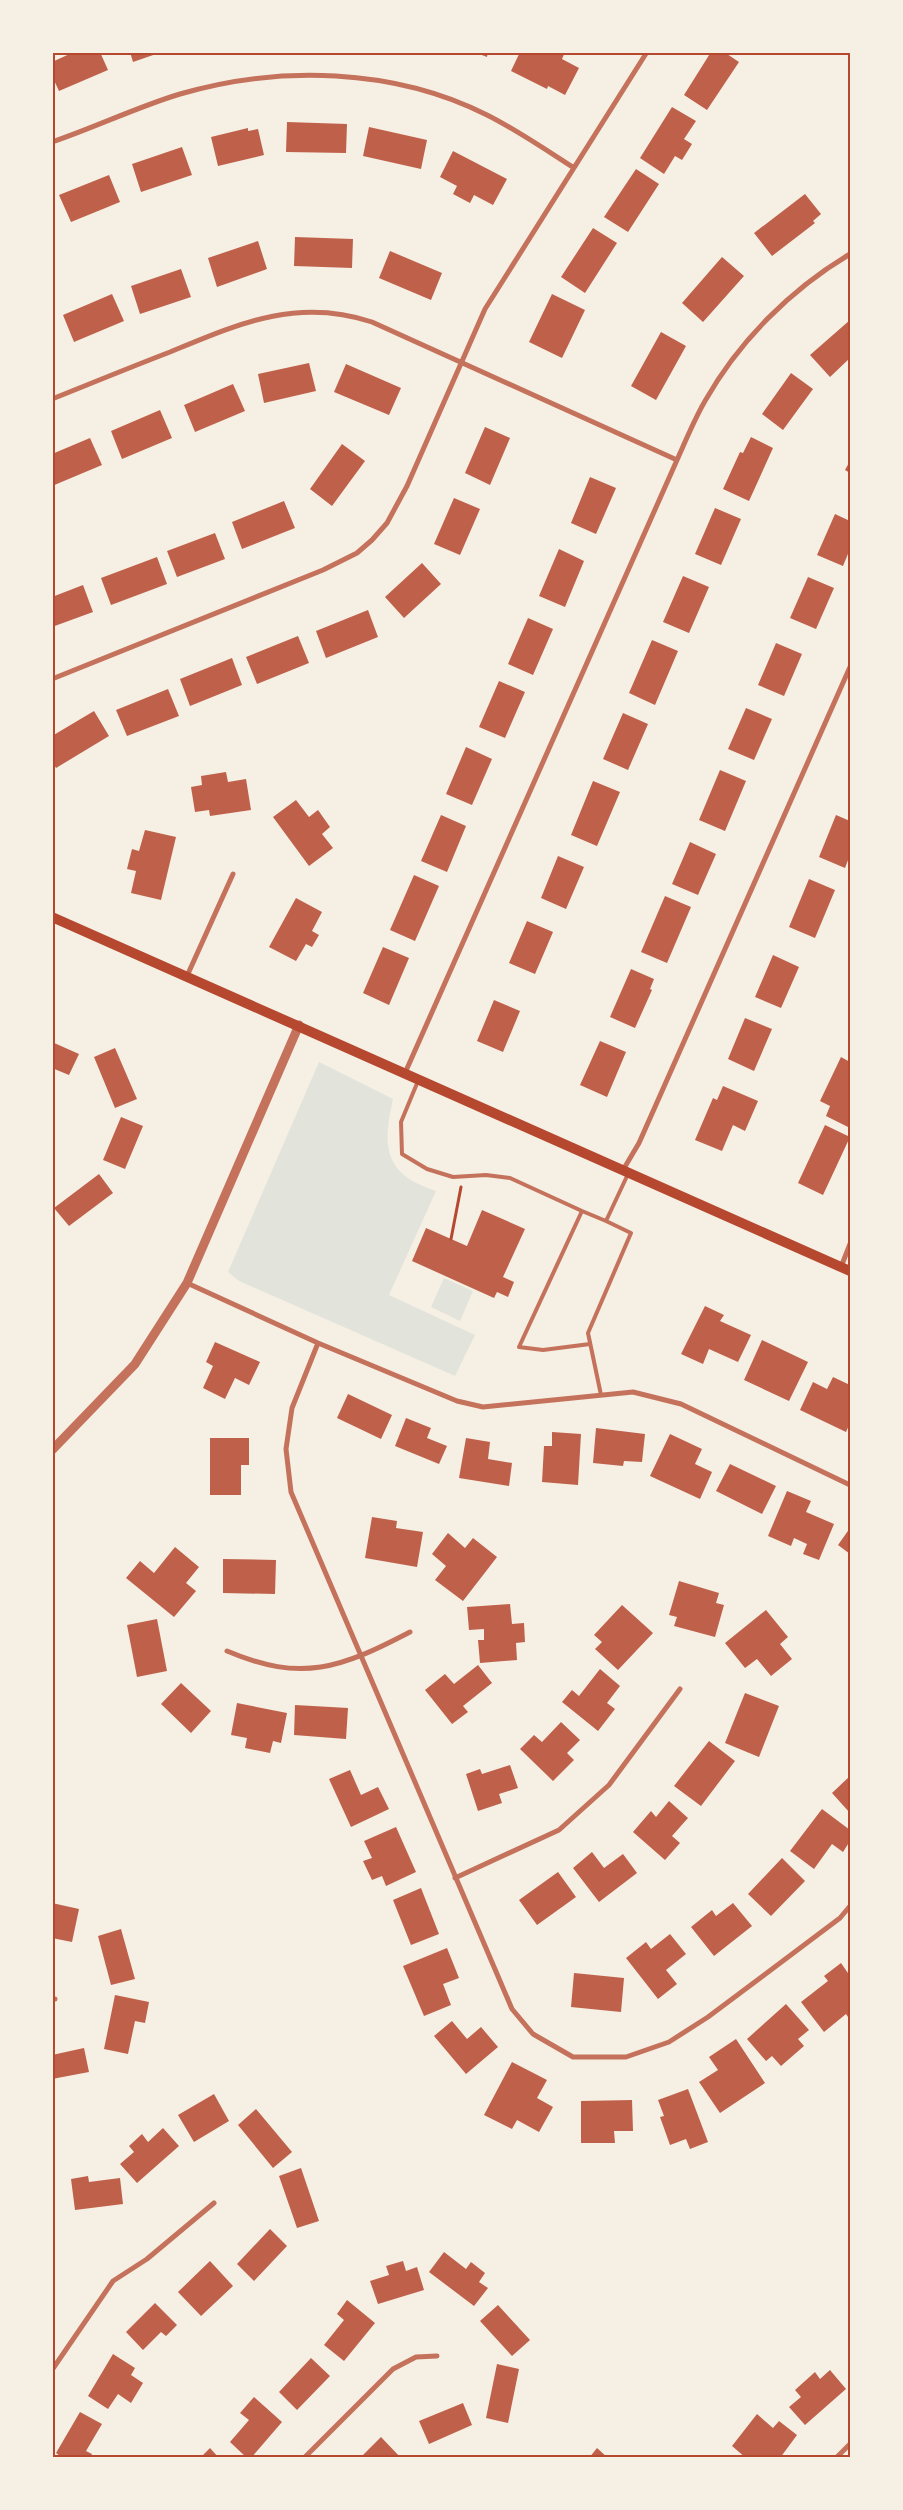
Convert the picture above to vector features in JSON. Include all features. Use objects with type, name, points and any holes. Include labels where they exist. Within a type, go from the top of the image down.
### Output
[{"type":"main road","points":[[52,917],[299,1025],[850,1272]]},
{"type":"street","points":[[52,678],[323,570],[357,553],[372,540],[397,506],[460,362],[496,291],[648,52]]},
{"type":"street","points":[[52,142],[150,104],[206,87],[258,78],[349,76],[415,89],[466,105],[502,123],[574,168]]},
{"type":"street","points":[[405,1073],[677,460],[705,402],[739,353],[787,300],[809,281],[850,254]]},
{"type":"street","points":[[52,399],[244,322],[292,313],[355,316],[677,460]]},
{"type":"street","points":[[626,1172],[850,667]]},
{"type":"street","points":[[187,976],[233,874]]},
{"type":"street","points":[[52,1450],[135,1364],[187,1283],[299,1025]]},
{"type":"street","points":[[840,1267],[850,1244]]},
{"type":"street","points":[[187,1283],[318,1343],[458,1401],[483,1407],[633,1392],[681,1404],[850,1485]]},
{"type":"street","points":[[318,1343],[292,1408],[286,1449],[291,1492],[512,2009],[533,2034],[573,2056],[626,2058],[669,2042],[708,2017],[840,1918],[850,1906]]},
{"type":"street","points":[[227,1651],[250,1660],[287,1669],[333,1665],[363,1657],[410,1632]]},
{"type":"street","points":[[455,1878],[559,1830],[609,1785],[680,1689]]},
{"type":"street","points":[[52,2370],[114,2281],[147,2258],[214,2203]]},
{"type":"street","points":[[304,2458],[393,2369],[416,2357],[436,2356]]},
{"type":"street","points":[[836,2458],[850,2444]]},
{"type":"lane","points":[[419,1079],[401,1122],[402,1154],[427,1170],[453,1177],[486,1175],[510,1178],[632,1233],[588,1333],[600,1395]]},
{"type":"lane","points":[[606,1221],[626,1172]]},
{"type":"lane","points":[[582,1211],[519,1347],[543,1350],[590,1344]]},
{"type":"path","points":[[451,1239],[463,1177]]},
{"type":"shaded area","points":[[319,1062],[393,1099],[388,1132],[388,1145],[391,1157],[406,1176],[436,1191],[389,1295],[475,1335],[455,1376],[239,1281],[228,1272]]},
{"type":"shaded area","points":[[444,1278],[473,1291],[460,1321],[431,1307]]},
{"type":"building","points":[[74,52],[100,52],[108,70],[59,91],[52,76],[52,62]]},
{"type":"building","points":[[130,52],[159,52],[159,53],[133,62]]},
{"type":"building","points":[[474,52],[488,52],[487,57]]},
{"type":"building","points":[[520,52],[565,52],[562,59],[579,68],[565,95],[548,86],[547,89],[511,71]]},
{"type":"building","points":[[711,52],[724,52],[739,62],[707,110],[684,95]]},
{"type":"building","points":[[672,107],[696,121],[684,139],[692,144],[682,160],[675,156],[664,174],[640,158]]},
{"type":"building","points":[[287,122],[347,124],[346,153],[286,152]]},
{"type":"building","points":[[369,127],[427,140],[421,169],[363,156]]},
{"type":"building","points":[[248,128],[248,131],[258,129],[264,155],[218,166],[211,137]]},
{"type":"building","points":[[182,147],[192,175],[141,192],[132,164]]},
{"type":"building","points":[[453,151],[507,179],[493,205],[474,195],[470,203],[453,194],[457,186],[440,177]]},
{"type":"building","points":[[636,169],[659,184],[628,232],[604,217]]},
{"type":"building","points":[[109,175],[120,202],[71,222],[59,195]]},
{"type":"building","points":[[805,194],[821,214],[813,221],[815,223],[772,256],[754,233]]},
{"type":"building","points":[[593,228],[617,243],[585,293],[561,277]]},
{"type":"building","points":[[295,237],[353,239],[352,268],[294,266]]},
{"type":"building","points":[[258,241],[267,269],[217,287],[208,258]]},
{"type":"building","points":[[390,251],[442,273],[431,300],[379,278]]},
{"type":"building","points":[[722,257],[744,276],[703,322],[682,303]]},
{"type":"building","points":[[181,269],[191,297],[140,314],[131,286]]},
{"type":"building","points":[[112,294],[124,321],[74,342],[63,315]]},
{"type":"building","points":[[552,294],[585,310],[562,358],[529,342]]},
{"type":"building","points":[[850,320],[850,358],[830,377],[810,355]]},
{"type":"building","points":[[661,332],[686,346],[656,400],[631,386]]},
{"type":"building","points":[[309,363],[316,391],[264,403],[258,374]]},
{"type":"building","points":[[346,364],[401,388],[389,415],[334,392]]},
{"type":"building","points":[[791,373],[813,389],[783,430],[762,414]]},
{"type":"building","points":[[233,384],[245,411],[195,432],[184,405]]},
{"type":"building","points":[[160,410],[172,438],[122,459],[111,431]]},
{"type":"building","points":[[485,427],[510,438],[490,485],[465,473]]},
{"type":"building","points":[[751,437],[773,448],[749,501],[723,489],[740,452],[743,453]]},
{"type":"building","points":[[90,438],[102,465],[52,486],[52,454]]},
{"type":"building","points":[[342,444],[365,461],[332,506],[310,489]]},
{"type":"building","points":[[850,461],[850,473],[845,470]]},
{"type":"building","points":[[590,477],[616,488],[596,534],[571,523]]},
{"type":"building","points":[[454,498],[480,509],[460,555],[434,544]]},
{"type":"building","points":[[284,501],[295,528],[242,549],[232,522]]},
{"type":"building","points":[[715,508],[741,519],[721,565],[695,554]]},
{"type":"building","points":[[835,514],[850,521],[850,549],[843,566],[817,555]]},
{"type":"building","points":[[215,533],[225,559],[177,577],[167,551]]},
{"type":"building","points":[[559,549],[584,561],[565,607],[539,596]]},
{"type":"building","points":[[157,557],[167,584],[111,605],[101,578]]},
{"type":"building","points":[[422,563],[441,584],[404,618],[385,597]]},
{"type":"building","points":[[683,576],[709,587],[689,633],[663,622]]},
{"type":"building","points":[[808,577],[834,588],[816,629],[790,618]]},
{"type":"building","points":[[83,585],[93,612],[52,627],[52,597]]},
{"type":"building","points":[[368,610],[378,637],[326,658],[316,631]]},
{"type":"building","points":[[528,618],[553,629],[533,675],[508,664]]},
{"type":"building","points":[[298,636],[309,663],[257,684],[246,657]]},
{"type":"building","points":[[652,640],[678,651],[655,705],[629,693]]},
{"type":"building","points":[[776,643],[802,654],[784,696],[758,685]]},
{"type":"building","points":[[232,658],[242,685],[190,706],[180,679]]},
{"type":"building","points":[[499,681],[525,692],[505,738],[479,727]]},
{"type":"building","points":[[168,689],[179,716],[127,736],[116,710]]},
{"type":"building","points":[[746,708],[772,719],[754,760],[728,749]]},
{"type":"building","points":[[94,711],[109,736],[56,768],[52,762],[52,736]]},
{"type":"building","points":[[623,713],[648,724],[628,770],[603,759]]},
{"type":"building","points":[[466,747],[492,759],[472,805],[446,794]]},
{"type":"building","points":[[720,770],[746,781],[725,831],[699,820]]},
{"type":"building","points":[[226,772],[228,782],[246,779],[251,810],[210,816],[209,810],[195,812],[191,787],[202,785],[201,776]]},
{"type":"building","points":[[593,781],[620,792],[597,846],[571,835]]},
{"type":"building","points":[[296,800],[309,817],[318,810],[330,827],[322,834],[333,848],[309,866],[273,817]]},
{"type":"building","points":[[441,815],[466,826],[447,872],[421,861]]},
{"type":"building","points":[[836,815],[850,821],[850,855],[845,868],[819,857]]},
{"type":"building","points":[[145,830],[176,837],[161,900],[131,893],[136,871],[127,869],[132,849],[139,851]]},
{"type":"building","points":[[690,842],[716,854],[698,895],[672,884]]},
{"type":"building","points":[[558,856],[584,867],[566,909],[541,898]]},
{"type":"building","points":[[414,875],[439,886],[415,941],[390,930]]},
{"type":"building","points":[[809,879],[835,890],[815,938],[789,927]]},
{"type":"building","points":[[665,896],[691,907],[667,963],[641,952]]},
{"type":"building","points":[[296,898],[322,912],[312,931],[319,935],[312,947],[306,944],[296,961],[269,947]]},
{"type":"building","points":[[527,921],[553,932],[535,974],[509,963]]},
{"type":"building","points":[[383,947],[409,958],[389,1005],[363,993]]},
{"type":"building","points":[[773,955],[799,967],[781,1008],[755,997]]},
{"type":"building","points":[[631,969],[654,979],[650,989],[652,990],[635,1028],[610,1017]]},
{"type":"building","points":[[494,1000],[520,1011],[503,1052],[477,1041]]},
{"type":"building","points":[[745,1018],[772,1029],[754,1071],[728,1059]]},
{"type":"building","points":[[600,1041],[626,1052],[607,1097],[580,1085]]},
{"type":"building","points":[[52,1042],[79,1054],[69,1075],[52,1068]]},
{"type":"building","points":[[115,1048],[137,1099],[115,1108],[94,1057]]},
{"type":"building","points":[[841,1057],[850,1062],[850,1128],[826,1116],[830,1106],[820,1101]]},
{"type":"building","points":[[723,1086],[758,1101],[745,1131],[733,1125],[722,1151],[695,1140],[713,1098],[717,1100]]},
{"type":"building","points":[[121,1117],[143,1126],[125,1169],[103,1160]]},
{"type":"building","points":[[825,1125],[850,1137],[823,1195],[798,1183]]},
{"type":"building","points":[[99,1174],[113,1193],[69,1226],[54,1208]]},
{"type":"building","points":[[482,1210],[525,1229],[503,1277],[514,1282],[508,1297],[497,1292],[494,1298],[412,1261],[426,1228],[467,1246]]},
{"type":"building","points":[[705,1306],[724,1315],[720,1321],[751,1335],[738,1362],[709,1349],[703,1364],[681,1354]]},
{"type":"building","points":[[762,1340],[808,1362],[789,1401],[744,1380]]},
{"type":"building","points":[[215,1342],[260,1362],[249,1385],[235,1378],[225,1399],[203,1388],[213,1366],[206,1362]]},
{"type":"building","points":[[833,1377],[850,1385],[850,1423],[846,1432],[800,1410],[813,1382],[827,1389]]},
{"type":"building","points":[[348,1394],[392,1415],[381,1439],[337,1418]]},
{"type":"building","points":[[406,1418],[431,1428],[427,1438],[447,1446],[439,1464],[395,1446]]},
{"type":"building","points":[[596,1428],[645,1434],[642,1462],[624,1461],[623,1466],[593,1463]]},
{"type":"building","points":[[552,1432],[581,1434],[578,1485],[542,1482],[544,1446],[552,1446]]},
{"type":"building","points":[[670,1434],[702,1449],[695,1464],[712,1472],[700,1499],[650,1476]]},
{"type":"building","points":[[210,1438],[249,1438],[249,1465],[241,1465],[241,1495],[210,1495]]},
{"type":"building","points":[[466,1438],[490,1442],[488,1459],[512,1463],[509,1486],[459,1478]]},
{"type":"building","points":[[730,1464],[776,1486],[762,1514],[716,1491]]},
{"type":"building","points":[[787,1491],[811,1501],[806,1512],[834,1524],[819,1560],[803,1554],[807,1544],[794,1538],[791,1546],[768,1536]]},
{"type":"building","points":[[372,1517],[397,1521],[396,1528],[423,1532],[417,1567],[365,1558]]},
{"type":"building","points":[[850,1528],[850,1554],[838,1545]]},
{"type":"building","points":[[448,1533],[465,1548],[473,1538],[497,1557],[463,1601],[435,1580],[446,1566],[432,1554]]},
{"type":"building","points":[[175,1547],[199,1567],[186,1583],[196,1591],[174,1617],[126,1578],[140,1561],[154,1573]]},
{"type":"building","points":[[223,1559],[276,1560],[275,1594],[223,1593]]},
{"type":"building","points":[[679,1581],[719,1593],[716,1603],[724,1605],[715,1637],[674,1626],[677,1617],[669,1615]]},
{"type":"building","points":[[510,1604],[512,1624],[524,1623],[525,1642],[516,1643],[517,1660],[480,1663],[478,1640],[484,1640],[484,1629],[469,1630],[467,1607]]},
{"type":"building","points":[[622,1605],[653,1633],[618,1670],[595,1649],[602,1642],[594,1635]]},
{"type":"building","points":[[766,1610],[788,1637],[780,1644],[792,1659],[771,1676],[757,1659],[745,1668],[725,1643]]},
{"type":"building","points":[[157,1619],[167,1671],[137,1677],[127,1625]]},
{"type":"building","points":[[478,1665],[492,1683],[463,1706],[468,1712],[452,1724],[425,1690],[445,1674],[454,1684]]},
{"type":"building","points":[[600,1669],[620,1686],[607,1703],[615,1709],[598,1731],[562,1702],[572,1690],[579,1696]]},
{"type":"building","points":[[181,1683],[211,1711],[191,1733],[161,1704]]},
{"type":"building","points":[[745,1693],[779,1706],[759,1757],[725,1743]]},
{"type":"building","points":[[237,1703],[287,1713],[281,1743],[273,1741],[270,1753],[245,1748],[247,1738],[231,1735]]},
{"type":"building","points":[[295,1705],[348,1708],[346,1739],[294,1735]]},
{"type":"building","points":[[561,1722],[580,1740],[567,1753],[574,1760],[553,1781],[520,1749],[534,1735],[542,1742]]},
{"type":"building","points":[[709,1741],[735,1761],[701,1806],[674,1786]]},
{"type":"building","points":[[510,1765],[518,1788],[499,1794],[502,1803],[478,1811],[466,1774],[480,1769],[482,1774]]},
{"type":"building","points":[[350,1770],[361,1795],[378,1787],[389,1809],[351,1827],[329,1779]]},
{"type":"building","points":[[850,1776],[850,1813],[832,1793]]},
{"type":"building","points":[[669,1801],[688,1818],[672,1836],[680,1843],[665,1860],[633,1832],[651,1811],[656,1817]]},
{"type":"building","points":[[822,1809],[850,1830],[850,1841],[843,1852],[832,1844],[814,1869],[790,1851]]},
{"type":"building","points":[[396,1827],[416,1872],[386,1886],[382,1876],[372,1880],[363,1861],[372,1858],[364,1841]]},
{"type":"building","points":[[592,1852],[604,1868],[623,1854],[637,1873],[599,1902],[573,1868]]},
{"type":"building","points":[[782,1858],[805,1881],[771,1916],[748,1894]]},
{"type":"building","points":[[558,1872],[576,1897],[537,1925],[519,1900]]},
{"type":"building","points":[[421,1888],[439,1934],[411,1945],[393,1900]]},
{"type":"building","points":[[52,1903],[79,1909],[72,1942],[52,1938]]},
{"type":"building","points":[[733,1903],[752,1926],[714,1956],[691,1927],[712,1910],[716,1916]]},
{"type":"building","points":[[121,1929],[135,1979],[111,1985],[98,1936]]},
{"type":"building","points":[[670,1934],[686,1954],[666,1970],[677,1984],[658,1999],[626,1958],[646,1942],[651,1949]]},
{"type":"building","points":[[447,1948],[459,1978],[443,1984],[451,2005],[424,2016],[403,1966]]},
{"type":"building","points":[[841,1963],[850,1976],[850,2020],[846,2014],[824,2032],[801,2002],[828,1981],[824,1976]]},
{"type":"building","points":[[574,1973],[624,1978],[621,2012],[571,2007]]},
{"type":"building","points":[[115,1995],[149,2002],[145,2023],[135,2021],[128,2054],[104,2049]]},
{"type":"building","points":[[786,2004],[809,2030],[798,2039],[804,2046],[781,2066],[772,2056],[766,2061],[747,2039]]},
{"type":"building","points":[[452,2021],[467,2039],[481,2027],[498,2047],[466,2074],[434,2036]]},
{"type":"building","points":[[736,2039],[765,2083],[720,2113],[699,2082],[718,2070],[709,2057]]},
{"type":"building","points":[[84,2048],[89,2072],[52,2079],[52,2055]]},
{"type":"building","points":[[512,2062],[547,2080],[537,2098],[553,2107],[539,2132],[517,2120],[512,2129],[484,2115]]},
{"type":"building","points":[[688,2089],[708,2142],[690,2149],[686,2139],[670,2145],[660,2117],[664,2116],[658,2100]]},
{"type":"building","points":[[214,2094],[229,2121],[194,2142],[178,2115]]},
{"type":"building","points":[[632,2100],[633,2131],[614,2131],[615,2143],[581,2143],[581,2101]]},
{"type":"building","points":[[256,2109],[292,2152],[273,2168],[238,2125]]},
{"type":"building","points":[[163,2128],[179,2146],[137,2183],[120,2164],[134,2152],[129,2146],[142,2134],[148,2142]]},
{"type":"building","points":[[301,2168],[319,2221],[297,2228],[279,2176]]},
{"type":"building","points":[[88,2176],[89,2182],[120,2178],[123,2204],[75,2210],[71,2179]]},
{"type":"building","points":[[270,2229],[287,2246],[254,2281],[237,2264]]},
{"type":"building","points":[[444,2252],[466,2269],[471,2262],[485,2273],[479,2282],[488,2288],[474,2306],[429,2272]]},
{"type":"building","points":[[210,2261],[233,2286],[201,2316],[178,2292]]},
{"type":"building","points":[[403,2261],[406,2271],[417,2267],[424,2290],[378,2304],[370,2281],[389,2275],[386,2266]]},
{"type":"building","points":[[347,2300],[375,2323],[344,2361],[324,2345],[344,2320],[337,2314]]},
{"type":"building","points":[[155,2303],[177,2325],[166,2336],[161,2332],[143,2350],[126,2332]]},
{"type":"building","points":[[498,2305],[530,2340],[512,2356],[480,2321]]},
{"type":"building","points":[[113,2354],[135,2368],[131,2375],[143,2383],[131,2403],[118,2394],[108,2409],[88,2396]]},
{"type":"building","points":[[311,2358],[330,2376],[297,2410],[279,2392]]},
{"type":"building","points":[[497,2364],[519,2369],[508,2423],[486,2418]]},
{"type":"building","points":[[830,2370],[846,2389],[805,2425],[789,2407],[801,2397],[795,2390],[815,2372],[820,2379]]},
{"type":"building","points":[[254,2397],[282,2422],[251,2458],[247,2458],[230,2442],[249,2420],[240,2413]]},
{"type":"building","points":[[463,2403],[472,2425],[429,2444],[419,2421]]},
{"type":"building","points":[[80,2412],[102,2424],[86,2451],[92,2454],[90,2458],[63,2458],[56,2453]]},
{"type":"building","points":[[757,2414],[773,2428],[779,2421],[797,2435],[780,2458],[746,2458],[732,2446]]},
{"type":"building","points":[[381,2437],[401,2458],[360,2458]]},
{"type":"building","points":[[210,2448],[219,2458],[200,2458]]},
{"type":"building","points":[[597,2448],[608,2458],[589,2458]]}]
